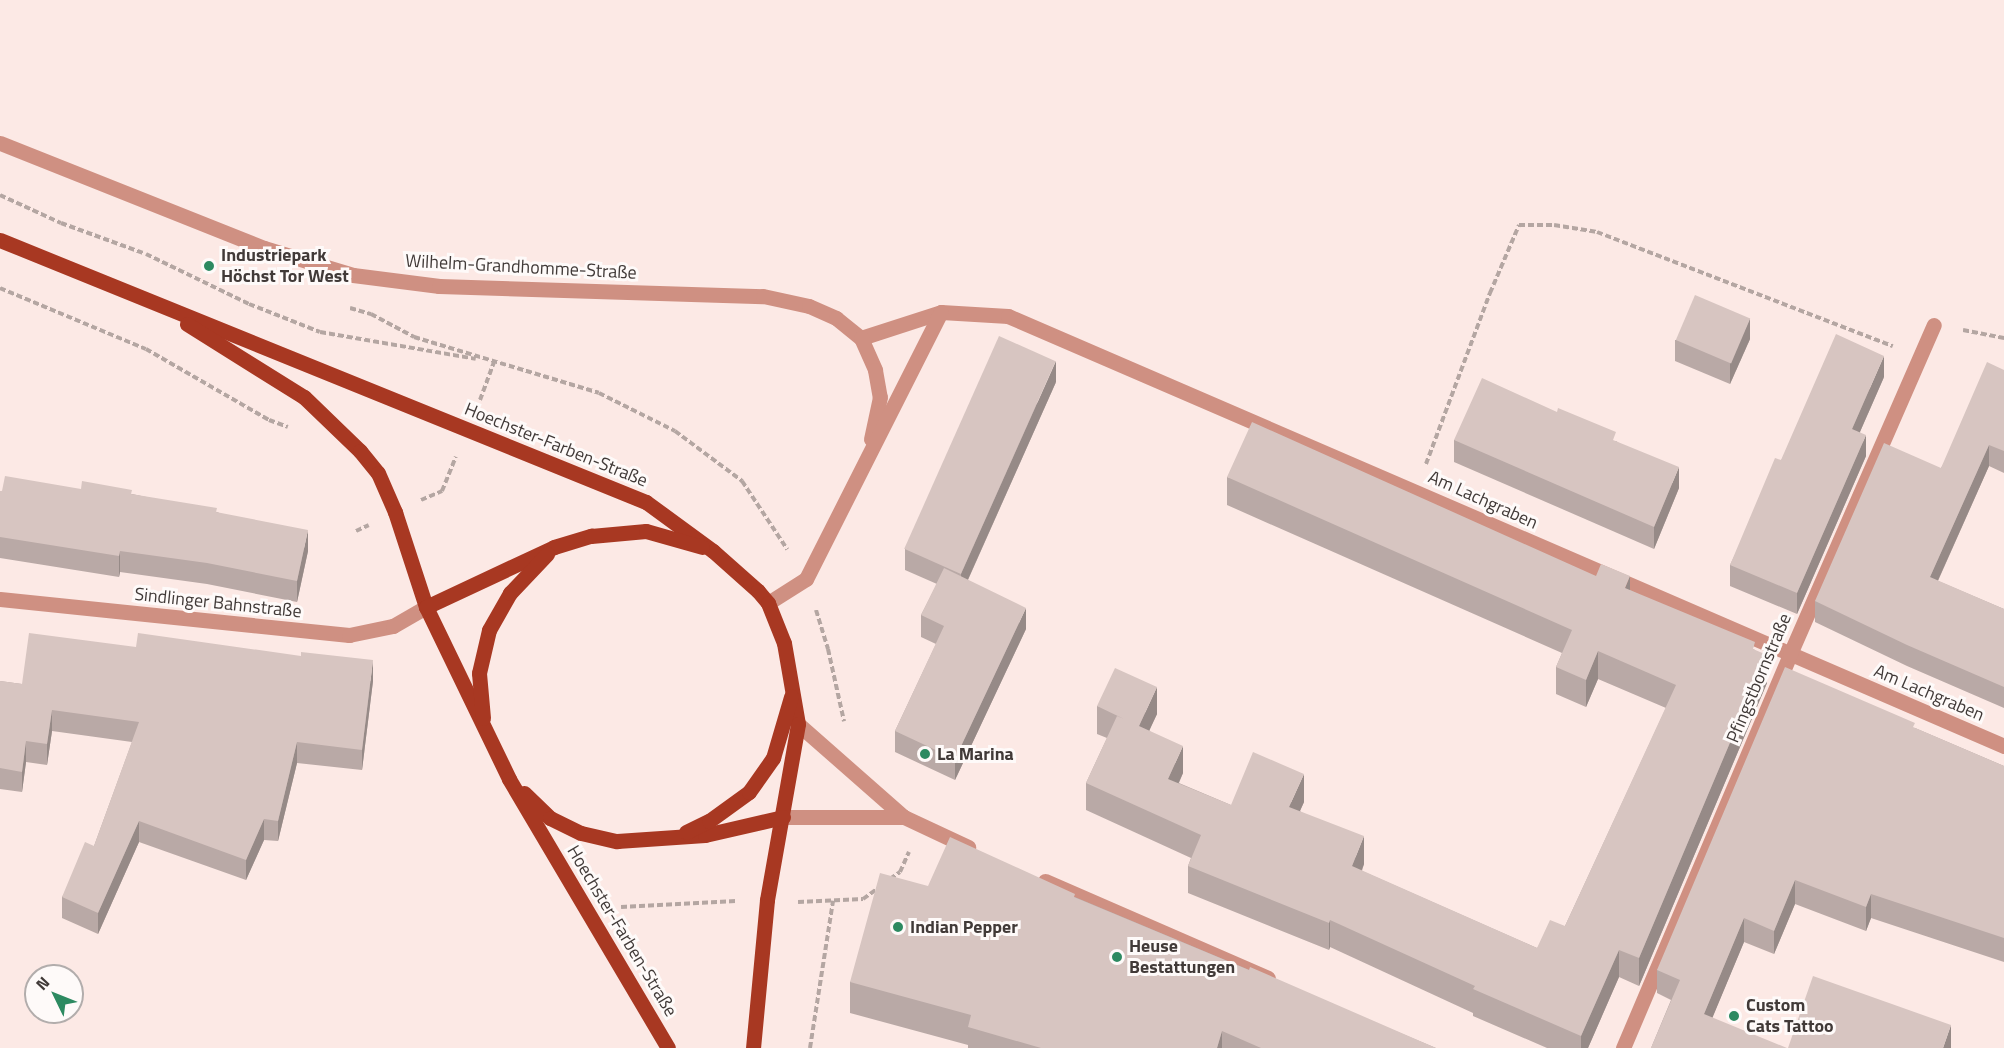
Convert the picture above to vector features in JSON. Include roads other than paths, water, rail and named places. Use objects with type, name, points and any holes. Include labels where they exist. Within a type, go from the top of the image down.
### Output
[{"type":"main road","name":"Hoechster-Farben-Straße","points":[[0,240],[646,502],[713,551],[758,591],[768,603],[784,643],[798,724],[767,900],[753,1048]]},
{"type":"main road","name":"Hoechster-Farben-Straße","points":[[152,302],[304,397],[360,451],[378,473],[395,512],[426,607],[484,730],[509,779],[668,1048]]},
{"type":"main road","points":[[426,607],[554,547],[591,537],[646,531],[713,551]]},
{"type":"main road","points":[[484,730],[479,673],[489,630],[510,593],[554,547]]},
{"type":"main road","points":[[681,835],[709,821],[749,792],[773,758],[792,695]]},
{"type":"main road","points":[[509,779],[550,818],[581,833],[617,841],[705,835],[741,824],[783,817]]},
{"type":"street","name":"Wilhelm-Grandhomme-Straße","points":[[0,144],[264,248],[353,275],[439,286],[763,296],[808,306],[836,318],[861,338]]},
{"type":"street","points":[[860,475],[874,430],[880,397],[875,370],[861,338],[942,312]]},
{"type":"street","points":[[768,603],[806,579],[942,312]]},
{"type":"street","name":"Am Lachgraben","points":[[942,312],[1008,316],[2004,746]]},
{"type":"street","name":"Pfingstbornstraße","points":[[1623,1048],[1790,654],[1918,357],[1934,325]]},
{"type":"street","name":"Sindlinger Bahnstraße","points":[[0,599],[349,635],[393,626],[426,607]]},
{"type":"street","points":[[798,724],[904,818],[986,855]]},
{"type":"street","points":[[783,817],[904,818]]},
{"type":"street","points":[[1029,873],[1287,987]]},
{"type":"place","name":"Industriepark Höchst Tor West","points":[[209,266]]},
{"type":"place","name":"La Marina","points":[[925,754]]},
{"type":"place","name":"Indian Pepper","points":[[898,927]]},
{"type":"place","name":"Heuse Bestattungen","points":[[1117,957]]},
{"type":"place","name":"Custom Cats Tattoo","points":[[1734,1016]]}]
